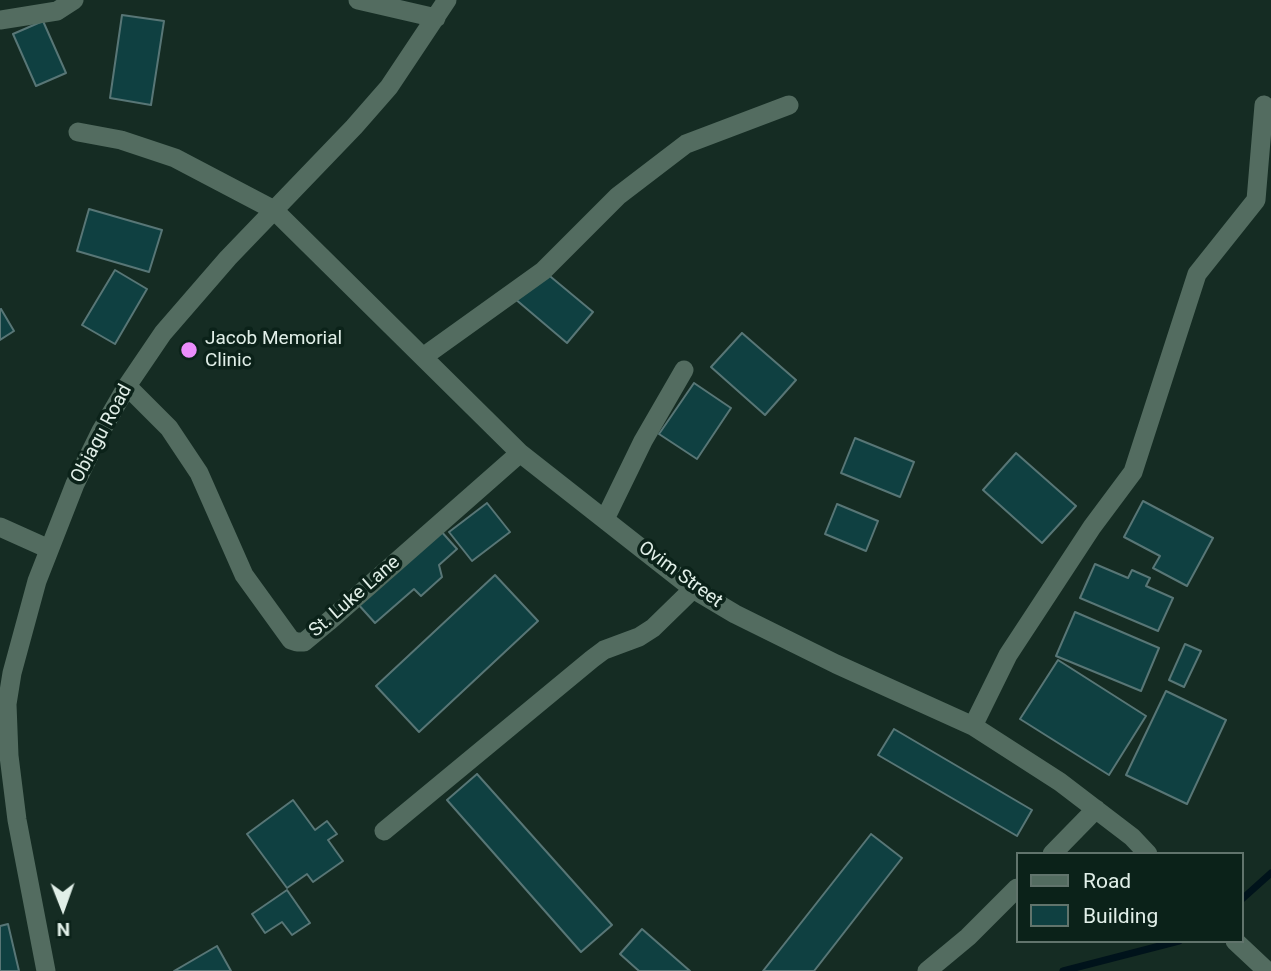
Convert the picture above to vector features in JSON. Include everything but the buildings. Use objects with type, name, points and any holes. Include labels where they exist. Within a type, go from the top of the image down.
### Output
[{"type":"street","points":[[0,20],[57,11],[74,0]]},
{"type":"street","points":[[358,0],[436,18]]},
{"type":"street","name":"Obiagu Road","points":[[46,971],[7,797],[9,756],[6,668],[75,484],[127,386],[163,333],[274,209],[354,127],[388,87],[447,0]]},
{"type":"street","points":[[423,357],[543,271],[618,196],[686,144],[789,105]]},
{"type":"street","points":[[973,726],[1008,655],[1092,527],[1133,472],[1198,274],[1256,200],[1264,106]]},
{"type":"street","name":"Ovim Street","points":[[78,132],[121,140],[175,158],[274,209],[520,453],[693,589],[735,614],[836,664],[973,726],[1060,782],[1132,837],[1146,852]]},
{"type":"street","points":[[605,519],[643,441],[684,370]]},
{"type":"street","name":"St. Luke Lane","points":[[127,386],[169,428],[200,473],[244,575],[292,640],[297,642],[304,642],[328,622],[520,453]]},
{"type":"street","points":[[0,527],[49,549]]},
{"type":"street","points":[[384,831],[592,659],[604,650],[639,637],[653,628],[693,589]]},
{"type":"street","points":[[1054,852],[1096,809]]},
{"type":"street","points":[[926,971],[968,937],[1016,889]]},
{"type":"street","points":[[1238,943],[1267,971]]},
{"type":"waterway","points":[[1243,898],[1271,873]]},
{"type":"waterway","points":[[1063,971],[1171,943]]},
{"type":"place","name":"Jacob Memorial Clinic","points":[[189,350]]}]
